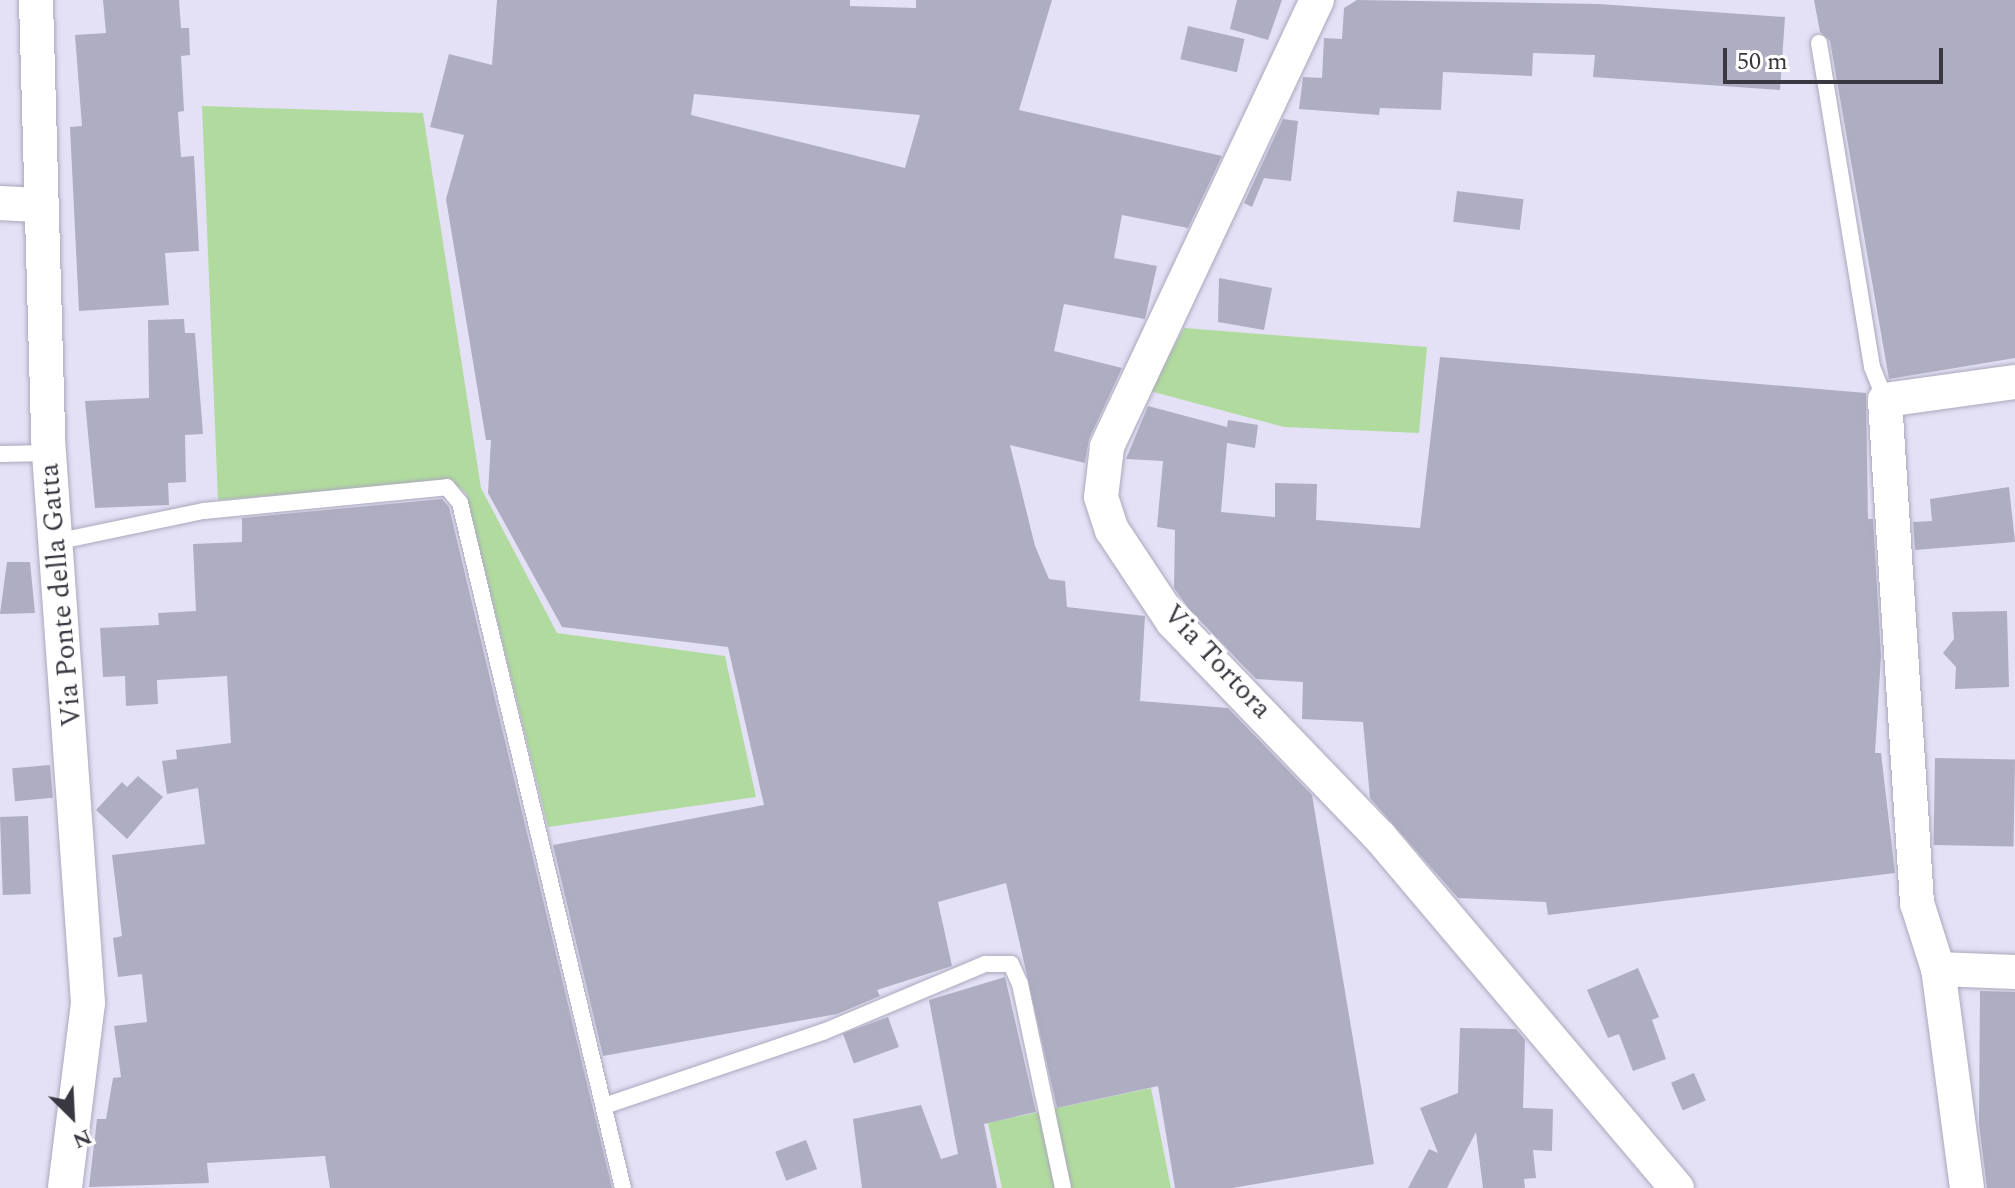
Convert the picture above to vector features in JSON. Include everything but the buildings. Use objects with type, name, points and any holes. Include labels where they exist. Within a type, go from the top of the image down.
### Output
[{"type":"street","name":"Via Ponte della Gatta","points":[[36,0],[39,205],[49,453],[73,734],[88,1003],[65,1188]]},
{"type":"street","name":"Via Tortora","points":[[1317,0],[1107,447],[1101,497],[1112,530],[1173,622],[1380,837],[1677,1188]]},
{"type":"street","points":[[0,203],[39,205]]},
{"type":"street","points":[[1967,1188],[1938,969],[1917,903],[1885,400],[2015,382]]},
{"type":"street","points":[[1938,969],[2015,972]]},
{"type":"lane","points":[[1819,43],[1872,367],[1885,400]]},
{"type":"lane","points":[[0,454],[49,453]]},
{"type":"lane","points":[[55,542],[204,511],[447,487],[460,503],[623,1188]]},
{"type":"lane","points":[[604,1106],[823,1032],[985,964],[1011,964],[1020,984],[1063,1188]]},
{"type":"green space","points":[[202,106],[423,113],[481,488],[557,633],[725,656],[756,797],[548,827],[466,493],[452,481],[218,500]]},
{"type":"green space","points":[[1184,328],[1427,347],[1419,433],[1284,427],[1150,391]]},
{"type":"green space","points":[[1151,1088],[1171,1188],[1002,1188],[988,1123]]}]
